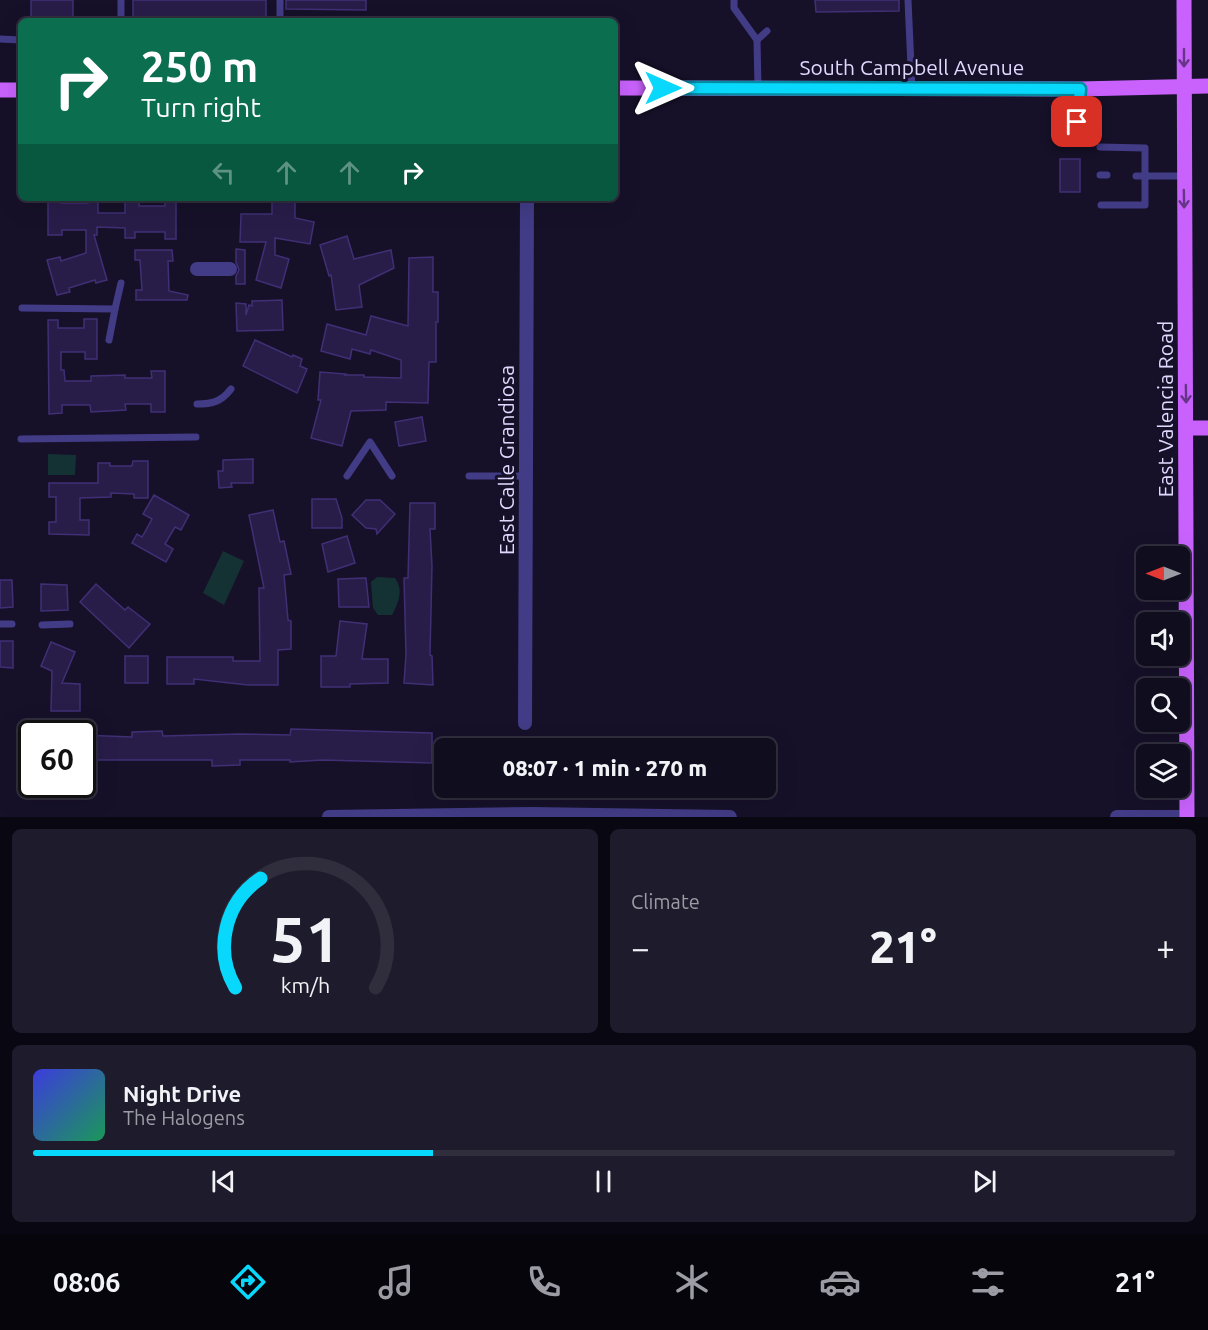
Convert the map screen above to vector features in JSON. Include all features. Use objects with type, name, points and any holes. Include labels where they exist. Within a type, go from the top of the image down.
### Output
[{"type":"main road","name":"East Valencia Road","points":[[1184,0],[1187,817]]},
{"type":"main road","name":"South Campbell Avenue","points":[[618,88],[1208,87]]},
{"type":"main road","points":[[0,90],[18,90]]},
{"type":"main road","points":[[1186,428],[1208,428]]},
{"type":"street","name":"East Calle Grandiosa","points":[[525,723],[527,201]]},
{"type":"street","points":[[197,269],[230,269]]},
{"type":"street","points":[[329,817],[730,817]]},
{"type":"street","points":[[1117,817],[1187,817]]},
{"type":"lane","points":[[121,0],[121,18]]},
{"type":"lane","points":[[280,0],[280,18]]},
{"type":"lane","points":[[734,0],[734,8],[757,40],[758,88]]},
{"type":"lane","points":[[908,0],[912,89]]},
{"type":"lane","points":[[757,40],[767,31]]},
{"type":"lane","points":[[0,39],[18,40]]},
{"type":"lane","points":[[1077,135],[1080,89]]},
{"type":"lane","points":[[1100,147],[1145,148],[1145,205],[1101,205]]},
{"type":"lane","points":[[1136,176],[1184,176]]},
{"type":"lane","points":[[109,340],[121,283]]},
{"type":"lane","points":[[22,308],[115,309]]},
{"type":"lane","points":[[197,404],[214,404],[225,397],[231,389]]},
{"type":"lane","points":[[21,439],[196,437]]},
{"type":"lane","points":[[347,476],[370,442],[392,476]]},
{"type":"lane","points":[[469,476],[527,476]]},
{"type":"lane","points":[[0,624],[12,624]]},
{"type":"lane","points":[[42,625],[70,624]]},
{"type":"green space","points":[[48,454],[76,455],[75,475],[48,475]]},
{"type":"green space","points":[[223,551],[244,561],[224,605],[203,593]]},
{"type":"green space","points":[[377,577],[395,578],[398,583],[399,597],[392,615],[378,615],[373,608],[371,582]]},
{"type":"building","points":[[31,0],[73,0],[73,18],[31,18]]},
{"type":"building","points":[[133,0],[266,0],[266,18],[133,18]]},
{"type":"building","points":[[286,0],[366,0],[366,10],[286,9]]},
{"type":"building","points":[[815,0],[899,0],[899,11],[816,12]]},
{"type":"building","points":[[1060,159],[1080,159],[1080,192],[1060,192]]},
{"type":"building","points":[[48,201],[88,203],[88,201],[98,201],[98,213],[125,213],[125,202],[139,202],[139,206],[165,206],[165,201],[176,201],[176,239],[165,239],[165,232],[135,232],[135,238],[125,238],[125,228],[97,227],[97,235],[94,235],[107,280],[96,283],[95,280],[69,288],[70,292],[57,295],[47,260],[60,257],[61,261],[86,253],[86,230],[62,230],[62,235],[48,235]]},
{"type":"building","points":[[272,201],[295,201],[295,218],[314,222],[310,244],[275,238],[275,255],[289,259],[281,288],[256,280],[266,242],[240,242],[241,214],[272,214]]},
{"type":"building","points":[[347,236],[354,259],[391,250],[394,268],[359,285],[362,307],[336,310],[331,275],[329,276],[320,245]]},
{"type":"building","points":[[236,249],[245,250],[245,284],[236,284],[239,270],[236,262]]},
{"type":"building","points":[[135,250],[172,250],[173,261],[168,261],[169,291],[188,295],[187,300],[136,300],[136,290],[142,290],[140,260],[135,260]]},
{"type":"building","points":[[433,257],[433,292],[438,292],[438,322],[436,322],[436,362],[429,362],[428,403],[386,402],[386,410],[351,411],[342,446],[311,438],[321,400],[318,400],[320,372],[401,378],[401,360],[371,350],[370,354],[352,349],[350,359],[321,351],[327,324],[366,335],[371,316],[408,326],[409,258]]},
{"type":"building","points":[[282,300],[283,330],[237,331],[236,303],[246,304],[246,315],[249,305],[252,306],[252,301]]},
{"type":"building","points":[[84,319],[97,319],[97,359],[85,359],[85,352],[61,352],[61,370],[64,370],[65,381],[91,381],[91,376],[125,375],[125,378],[152,378],[151,371],[165,371],[165,412],[151,412],[151,404],[125,404],[126,410],[91,412],[90,405],[62,405],[62,413],[49,414],[48,320],[58,320],[58,328],[84,328]]},
{"type":"building","points":[[255,340],[292,357],[293,355],[302,359],[300,366],[307,369],[297,393],[243,366]]},
{"type":"building","points":[[422,417],[426,441],[399,446],[395,422]]},
{"type":"building","points":[[253,459],[253,483],[231,483],[232,487],[219,488],[218,471],[223,471],[223,460]]},
{"type":"building","points":[[133,461],[148,461],[148,498],[134,498],[134,494],[111,493],[111,497],[80,498],[80,520],[89,520],[89,535],[49,534],[49,522],[56,522],[56,497],[49,497],[49,483],[98,483],[98,463],[110,463],[110,466],[132,466]]},
{"type":"building","points":[[154,495],[189,515],[181,530],[175,527],[165,544],[173,549],[166,562],[132,543],[137,534],[142,537],[152,519],[143,514]]},
{"type":"building","points":[[312,499],[336,499],[342,518],[342,528],[312,528]]},
{"type":"building","points":[[366,500],[380,500],[395,514],[377,534],[376,529],[366,528],[352,515]]},
{"type":"building","points":[[410,503],[435,503],[435,529],[430,529],[432,566],[430,655],[432,656],[433,685],[404,683],[406,655],[404,578],[408,578]]},
{"type":"building","points":[[273,510],[280,542],[284,541],[291,574],[284,575],[288,620],[291,621],[291,649],[278,650],[278,685],[248,685],[194,679],[194,684],[167,684],[167,657],[233,657],[233,661],[260,661],[259,588],[264,588],[249,515]]},
{"type":"building","points":[[347,536],[355,563],[328,572],[322,544]]},
{"type":"building","points":[[366,578],[369,607],[339,607],[338,579]]},
{"type":"building","points":[[0,580],[12,580],[13,607],[0,608]]},
{"type":"building","points":[[41,584],[67,585],[68,610],[41,611]]},
{"type":"building","points":[[96,584],[125,610],[128,607],[150,624],[129,648],[80,602]]},
{"type":"building","points":[[340,621],[367,624],[362,659],[388,659],[388,683],[321,687],[321,656],[336,656]]},
{"type":"building","points":[[0,641],[13,641],[13,668],[0,667]]},
{"type":"building","points":[[51,642],[75,652],[62,683],[80,684],[80,711],[51,711],[52,671],[41,666]]},
{"type":"building","points":[[125,656],[148,656],[148,683],[125,683]]},
{"type":"building","points":[[291,729],[432,733],[432,763],[240,760],[240,765],[212,766],[212,760],[96,760],[96,736],[132,737],[132,732],[162,731],[163,736],[290,735]]},
{"type":"route","points":[[663,88],[1080,89],[1077,122]]}]
